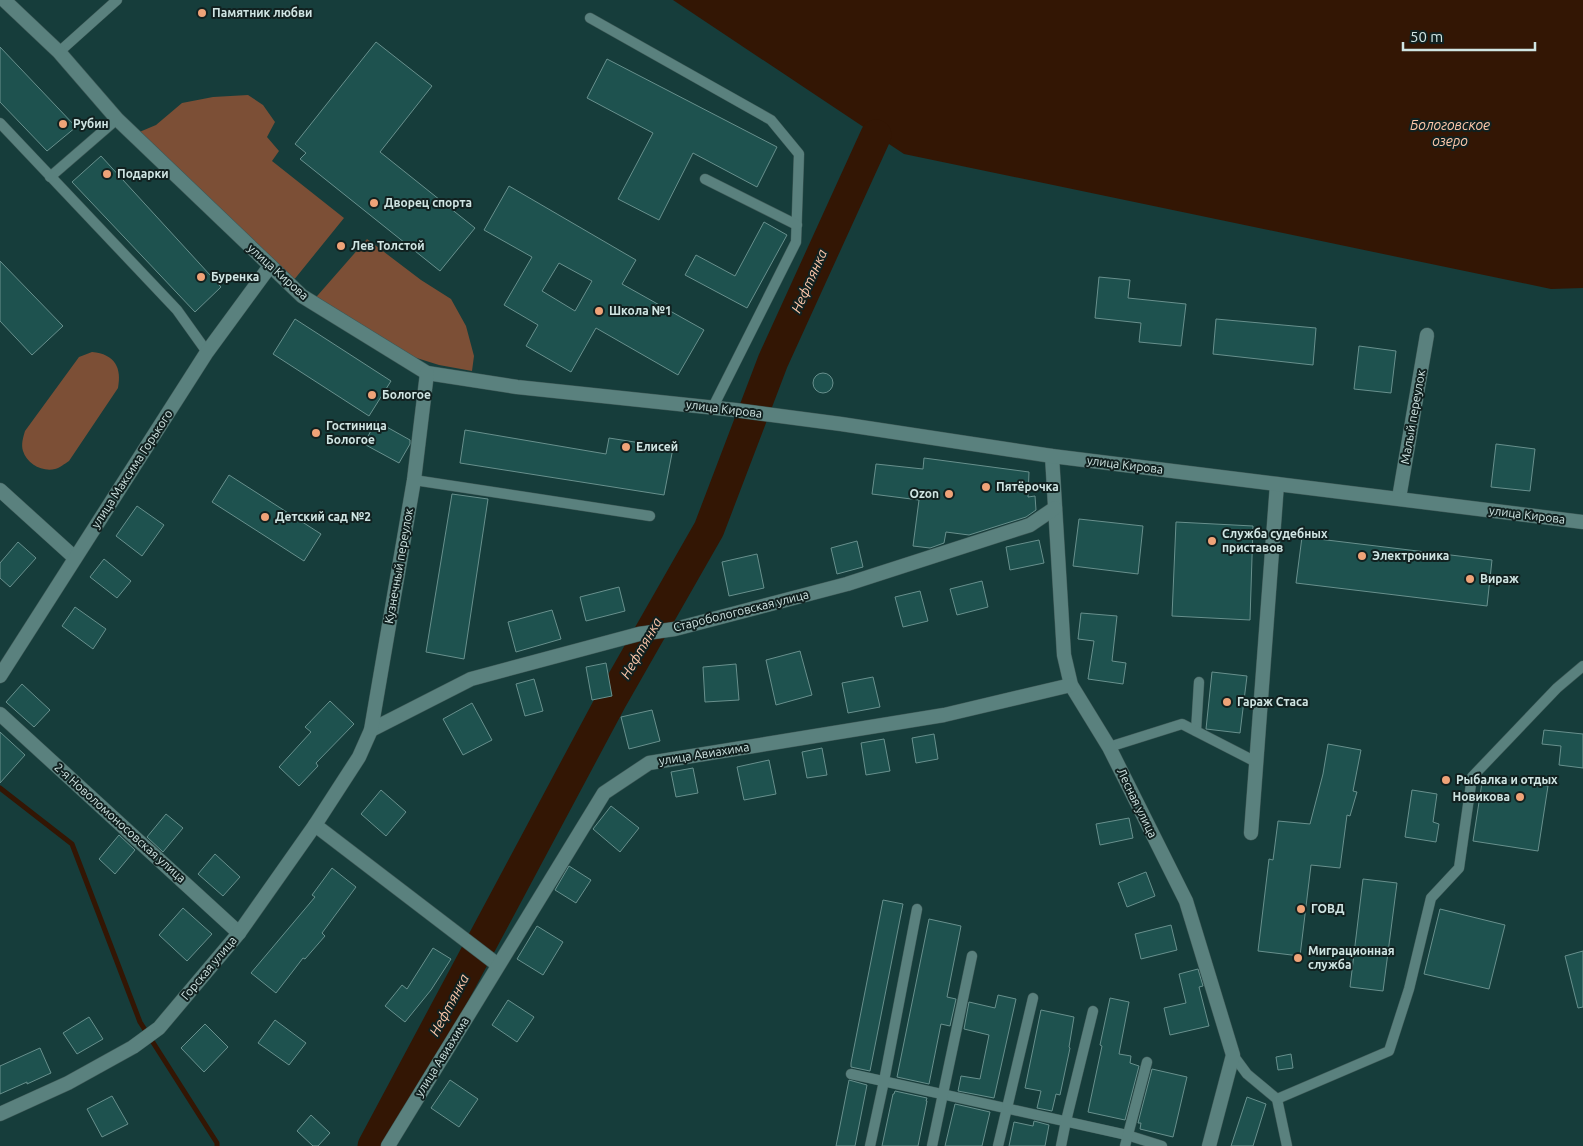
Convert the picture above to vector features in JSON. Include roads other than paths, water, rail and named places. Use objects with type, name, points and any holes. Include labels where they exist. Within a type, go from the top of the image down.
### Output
[{"type":"street","name":"улица Кирова","points":[[4,0],[59,52],[117,119],[302,296],[427,373],[517,387],[713,407],[1052,456],[1583,522]]},
{"type":"street","name":"улица Максима Горького","points":[[0,676],[207,352],[270,266]]},
{"type":"street","name":"Малый переулок","points":[[1399,498],[1427,335]]},
{"type":"street","name":"Кузнечный переулок","points":[[359,757],[371,730],[414,480],[427,373]]},
{"type":"street","name":"Лесная улица","points":[[1052,456],[1064,655],[1071,685],[1109,747],[1186,901],[1233,1055]]},
{"type":"street","points":[[1251,833],[1277,484]]},
{"type":"street","points":[[0,490],[76,558]]},
{"type":"street","name":"Старобологовская улица","points":[[371,730],[471,679],[639,634],[675,629],[847,584],[1030,525],[1055,508]]},
{"type":"street","name":"улица Авиахима","points":[[388,1146],[604,793],[649,762],[944,716],[1071,685]]},
{"type":"street","name":"2-я Новоломоносовская улица","points":[[0,714],[239,933]]},
{"type":"street","name":"Горская улица","points":[[0,1114],[68,1083],[133,1047],[159,1028],[239,933],[315,825],[359,757]]},
{"type":"street","points":[[315,825],[498,965]]},
{"type":"street","points":[[1209,1146],[1233,1055]]},
{"type":"lane","points":[[59,52],[116,0]]},
{"type":"lane","points":[[590,18],[771,120],[800,154],[796,242],[713,407]]},
{"type":"lane","points":[[50,177],[117,119]]},
{"type":"lane","points":[[0,123],[177,310],[207,352]]},
{"type":"lane","points":[[704,179],[797,225]]},
{"type":"lane","points":[[414,480],[650,516]]},
{"type":"lane","points":[[1277,1099],[1389,1051],[1409,989],[1431,898],[1459,868],[1472,777],[1557,688],[1583,666]]},
{"type":"lane","points":[[1196,731],[1199,682]]},
{"type":"lane","points":[[1109,747],[1182,724],[1256,762]]},
{"type":"lane","points":[[870,1146],[917,908]]},
{"type":"lane","points":[[932,1146],[972,956]]},
{"type":"lane","points":[[998,1146],[1033,998]]},
{"type":"lane","points":[[1061,1146],[1093,1011]]},
{"type":"lane","points":[[1233,1055],[1247,1074],[1277,1099],[1287,1146]]},
{"type":"lane","points":[[1125,1146],[1147,1062]]},
{"type":"lane","points":[[851,1074],[1127,1135],[1162,1146]]},
{"type":"water","name":"Бологовское озеро","points":[[673,0],[1583,0],[1583,288],[1551,289],[904,154]]},
{"type":"waterway","name":"Нефтянка","points":[[373,1146],[612,699],[709,529],[773,361],[876,135]]},
{"type":"waterway","points":[[0,788],[72,844],[140,1022],[217,1143],[217,1146]]},
{"type":"place","name":"Памятник любви","points":[[202,13]]},
{"type":"place","name":"Рубин","points":[[63,124]]},
{"type":"place","name":"Подарки","points":[[107,174]]},
{"type":"place","name":"Дворец спорта","points":[[374,203]]},
{"type":"place","name":"Лев Толстой","points":[[341,246]]},
{"type":"place","name":"Буренка","points":[[201,277]]},
{"type":"place","name":"Школа №1","points":[[599,311]]},
{"type":"place","name":"Бологое","points":[[372,395]]},
{"type":"place","name":"Гостиница Бологое","points":[[316,433]]},
{"type":"place","name":"Елисей","points":[[626,447]]},
{"type":"place","name":"Пятёрочка","points":[[986,487]]},
{"type":"place","name":"Ozon","points":[[949,494]]},
{"type":"place","name":"Детский сад №2","points":[[265,517]]},
{"type":"place","name":"Служба судебных приставов","points":[[1212,541]]},
{"type":"place","name":"Электроника","points":[[1362,556]]},
{"type":"place","name":"Вираж","points":[[1470,579]]},
{"type":"place","name":"Гараж Стаса","points":[[1227,702]]},
{"type":"place","name":"Рыбалка и отдых","points":[[1446,780]]},
{"type":"place","name":"Новикова","points":[[1520,797]]},
{"type":"place","name":"ГОВД","points":[[1301,909]]},
{"type":"place","name":"Миграционная служба","points":[[1298,958]]}]
